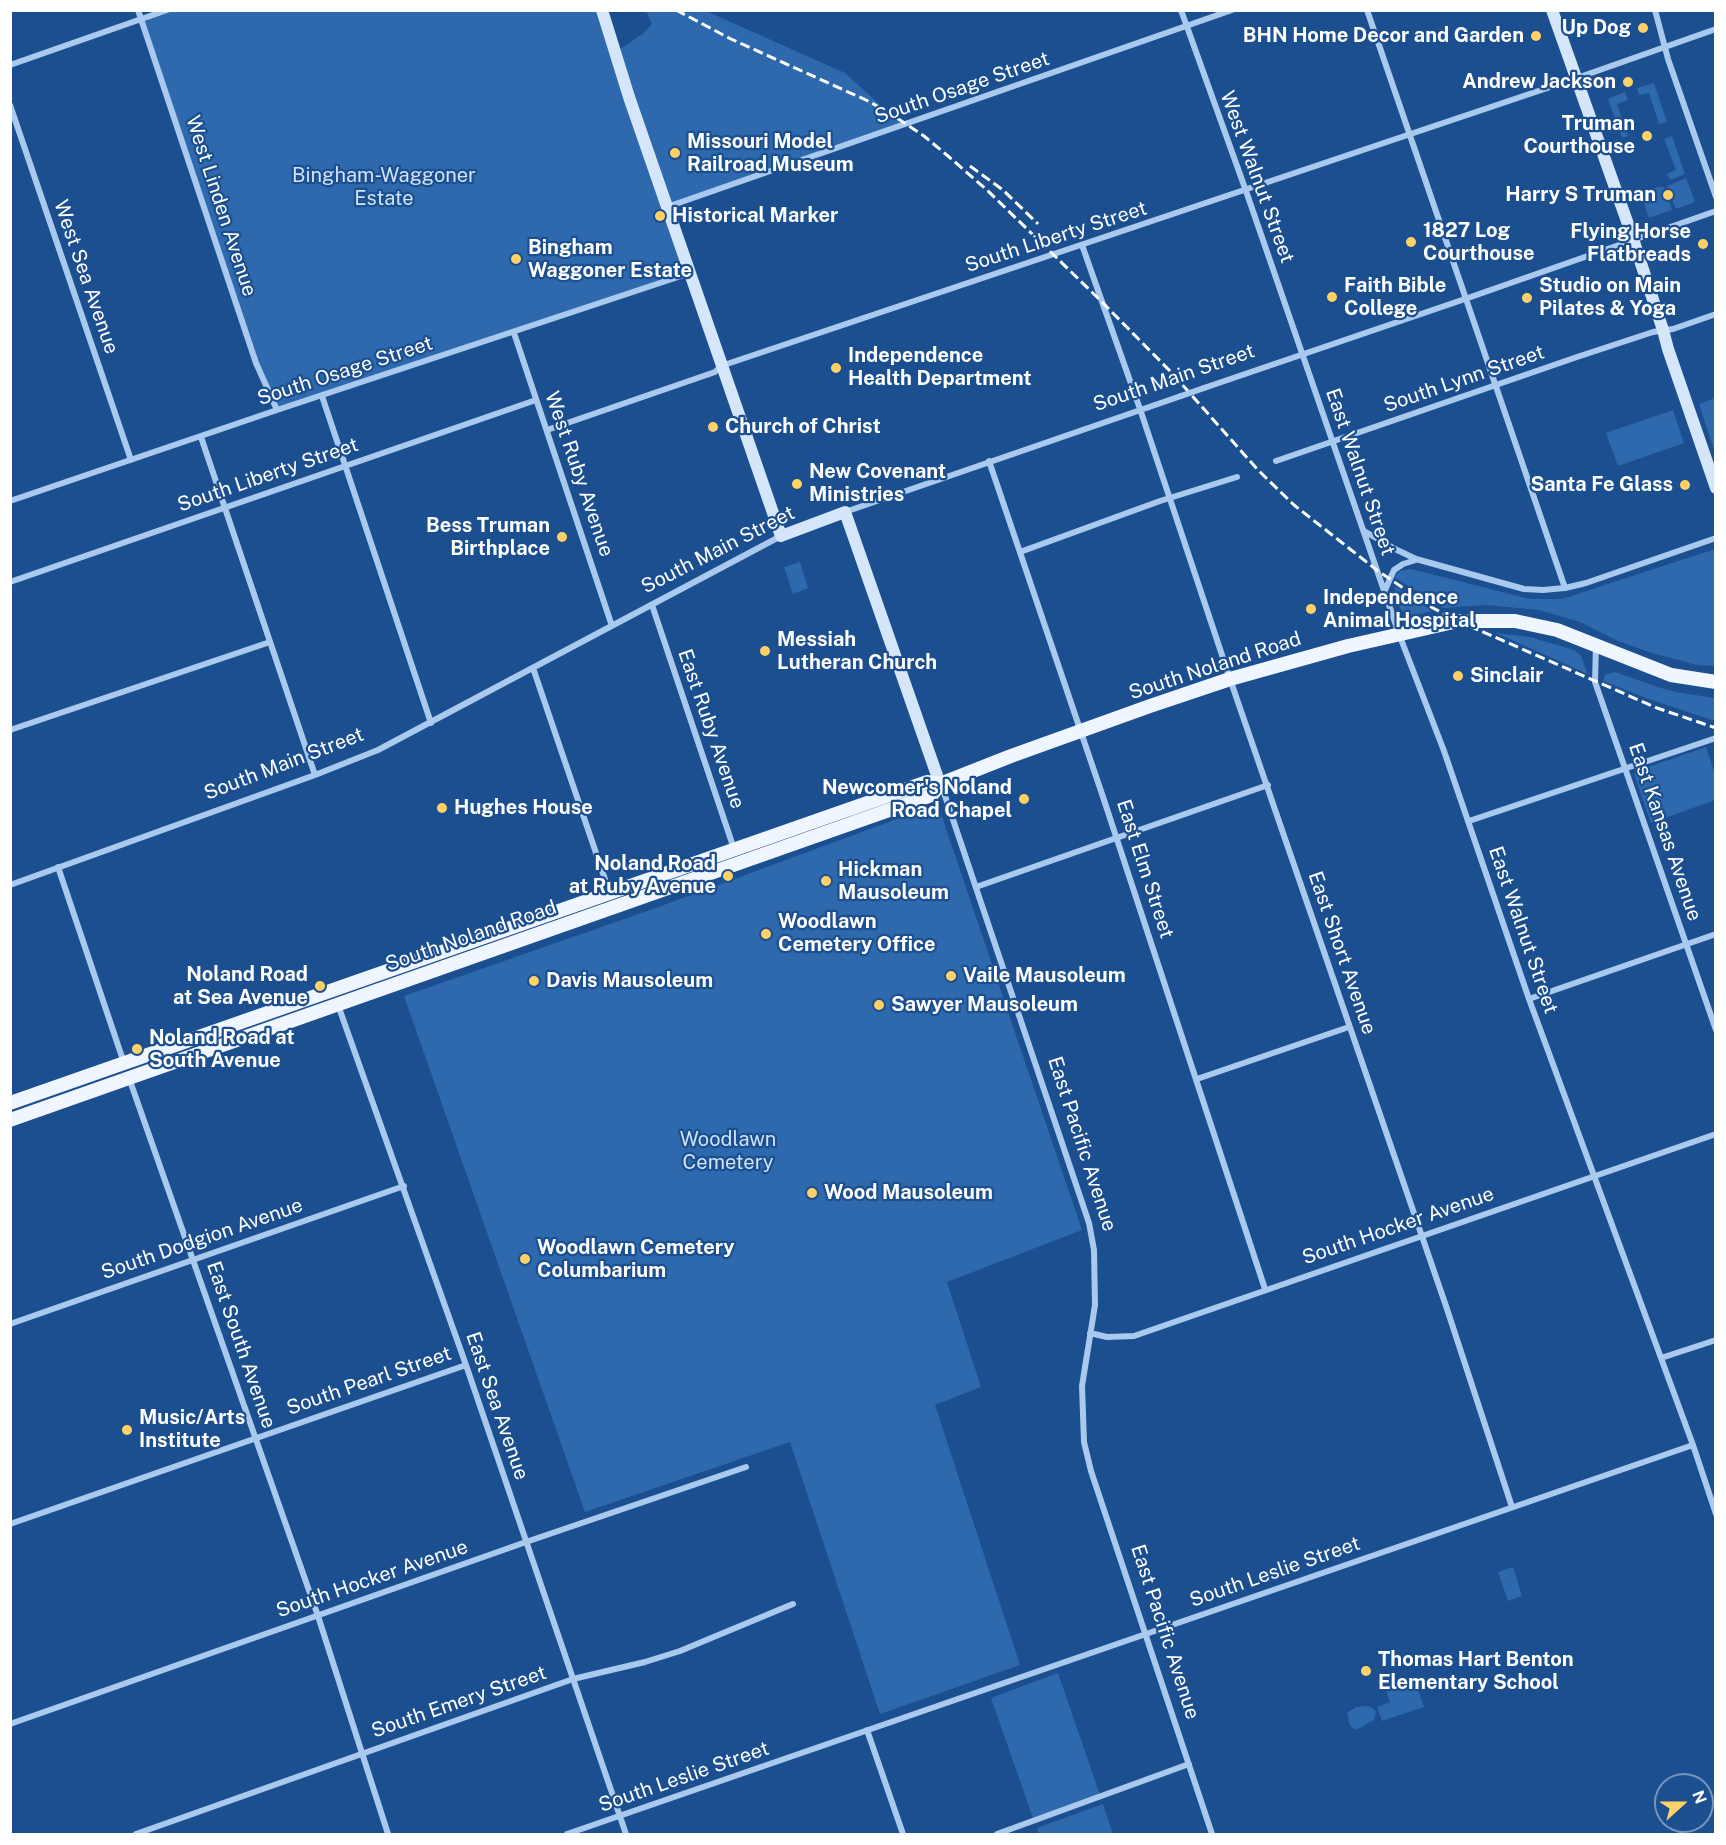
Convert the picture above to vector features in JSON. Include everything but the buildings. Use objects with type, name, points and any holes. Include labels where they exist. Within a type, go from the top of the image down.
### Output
[{"type":"main road","name":"South Noland Road","points":[[612,900],[734,848],[927,782],[940,784],[1081,731],[1230,679],[1336,649],[1458,621],[1497,620],[1538,625],[1596,644],[1671,675],[1716,682]]},
{"type":"main road","name":"South Noland Road","points":[[10,1120],[127,1071],[336,997],[612,900],[740,864],[932,795],[940,784]]},
{"type":"main road","name":"South Noland Road","points":[[10,1103],[127,1071]]},
{"type":"street","name":"West Linden Avenue","points":[[138,10],[252,352],[277,410]]},
{"type":"street","points":[[10,65],[167,10]]},
{"type":"street","points":[[602,10],[721,366],[781,537]]},
{"type":"street","name":"West Walnut Street","points":[[1181,10],[1302,355]]},
{"type":"street","name":"South Osage Street","points":[[667,207],[1232,10]]},
{"type":"street","points":[[1367,10],[1565,588]]},
{"type":"street","points":[[1552,10],[1716,488]]},
{"type":"street","points":[[1655,10],[1664,48],[1716,197]]},
{"type":"street","name":"South Liberty Street","points":[[547,430],[716,372],[721,366],[1246,191],[1716,29]]},
{"type":"street","name":"West Sea Avenue","points":[[10,105],[131,460]]},
{"type":"street","name":"South Main Street","points":[[10,885],[378,750],[781,537],[989,461],[1716,211]]},
{"type":"street","name":"East Short Avenue","points":[[1082,245],[1140,409],[1512,1507]]},
{"type":"street","name":"South Osage Street","points":[[10,501],[690,273]]},
{"type":"street","name":"South Lynn Street","points":[[1276,461],[1495,385],[1716,314]]},
{"type":"street","name":"West Ruby Avenue","points":[[514,333],[612,626]]},
{"type":"street","name":"East Walnut Street","points":[[1302,355],[1399,634],[1469,821],[1529,999],[1693,1445],[1716,1514]]},
{"type":"street","points":[[322,396],[431,723]]},
{"type":"street","name":"South Liberty Street","points":[[10,582],[536,400]]},
{"type":"street","points":[[201,437],[315,775]]},
{"type":"street","name":"East Elm Street","points":[[989,461],[1117,837],[1265,1289]]},
{"type":"street","points":[[1020,552],[1170,498],[1237,477]]},
{"type":"street","name":"East Pacific Avenue","points":[[845,512],[976,887],[1089,1222],[1094,1250],[1095,1305],[1082,1386],[1084,1442],[1091,1471],[1212,1834]]},
{"type":"street","points":[[1364,531],[1416,559],[1524,589],[1543,590],[1587,583],[1716,538]]},
{"type":"street","points":[[1385,591],[1394,570],[1416,559]]},
{"type":"street","name":"East Ruby Avenue","points":[[652,605],[740,864]]},
{"type":"street","points":[[10,730],[270,642]]},
{"type":"street","name":"East Kansas Avenue","points":[[1596,644],[1595,682],[1716,1030]]},
{"type":"street","points":[[533,668],[612,900]]},
{"type":"street","points":[[1469,821],[1716,738]]},
{"type":"street","points":[[976,887],[1268,785]]},
{"type":"street","name":"East South Avenue","points":[[58,867],[318,1616],[388,1834]]},
{"type":"street","points":[[1529,999],[1716,934]]},
{"type":"street","name":"East Sea Avenue","points":[[336,997],[404,1186],[626,1834]]},
{"type":"street","points":[[1197,1079],[1349,1027]]},
{"type":"street","name":"South Hocker Avenue","points":[[1090,1333],[1113,1338],[1134,1336],[1716,1134]]},
{"type":"street","name":"South Dodgion Avenue","points":[[10,1323],[404,1186]]},
{"type":"street","points":[[1660,1358],[1716,1340]]},
{"type":"street","name":"South Pearl Street","points":[[10,1524],[466,1365]]},
{"type":"street","name":"South Leslie Street","points":[[567,1834],[1693,1445]]},
{"type":"street","name":"South Hocker Avenue","points":[[10,1724],[746,1467]]},
{"type":"street","name":"South Emery Street","points":[[136,1834],[573,1679],[680,1651],[793,1604]]},
{"type":"street","points":[[867,1730],[903,1834]]},
{"type":"street","points":[[997,1834],[1188,1764]]},
{"type":"green space","name":"Bingham-Waggoner Estate","points":[[168,10],[604,11],[617,51],[644,33],[652,24],[646,11],[706,11],[845,73],[906,125],[668,207],[690,273],[277,410],[256,363],[141,19]]},
{"type":"green space","points":[[1654,83],[1667,122],[1659,124],[1649,93],[1639,95],[1637,88]]},
{"type":"green space","points":[[1625,92],[1628,100],[1617,104],[1628,136],[1622,138],[1608,99]]},
{"type":"green space","points":[[1672,136],[1685,174],[1670,180],[1667,174],[1676,170],[1664,139]]},
{"type":"green space","points":[[1686,178],[1695,202],[1676,209],[1671,197],[1673,196],[1667,186]]},
{"type":"green space","points":[[1664,187],[1666,199],[1668,198],[1672,210],[1649,218],[1641,194]]},
{"type":"green space","points":[[1716,398],[1715,453],[1699,404]]},
{"type":"green space","points":[[1673,410],[1684,443],[1618,466],[1606,433]]},
{"type":"green space","points":[[1715,549],[1715,666],[1697,665],[1652,653],[1618,641],[1580,622],[1539,610],[1486,605],[1444,608],[1394,577],[1400,571],[1411,569],[1530,599],[1562,599]]},
{"type":"green space","points":[[800,562],[808,588],[793,594],[784,567]]},
{"type":"green space","points":[[1394,586],[1432,611],[1412,616],[1405,614],[1400,608]]},
{"type":"green space","points":[[1496,633],[1530,637],[1574,650],[1581,656],[1588,674]]},
{"type":"green space","points":[[1615,672],[1661,688],[1715,698],[1715,721],[1603,681],[1606,673]]},
{"type":"green space","points":[[1706,747],[1715,774],[1715,800],[1651,823],[1634,774]]},
{"type":"green space","name":"Woodlawn Cemetery","points":[[935,805],[939,808],[1082,1230],[947,1282],[981,1387],[935,1405],[1020,1665],[880,1714],[790,1442],[585,1512],[404,996],[653,909]]},
{"type":"green space","points":[[1513,1567],[1522,1596],[1508,1601],[1498,1572]]},
{"type":"green space","points":[[1058,1673],[1100,1795],[1033,1818],[991,1698]]},
{"type":"green space","points":[[1414,1678],[1424,1707],[1382,1721],[1377,1707],[1390,1702],[1385,1688]]},
{"type":"green space","points":[[1368,1706],[1376,1712],[1374,1720],[1356,1730],[1350,1726],[1347,1713],[1356,1707]]},
{"type":"green space","points":[[1103,1804],[1113,1834],[1039,1834],[1037,1828]]},
{"type":"railway","points":[[676,10],[731,39],[866,100],[924,136],[987,190],[1099,299],[1171,372],[1258,470],[1294,505],[1378,571],[1433,608],[1458,621],[1657,708],[1716,728]]},
{"type":"railway","points":[[970,166],[1003,190],[1038,224]]},
{"type":"place","name":"Up Dog","points":[[1643,28]]},
{"type":"place","name":"BHN Home Decor and Garden","points":[[1536,36]]},
{"type":"place","name":"Andrew Jackson","points":[[1628,82]]},
{"type":"place","name":"Truman Courthouse","points":[[1647,136]]},
{"type":"place","name":"Missouri Model Railroad Museum","points":[[675,153]]},
{"type":"place","name":"Harry S Truman","points":[[1668,195]]},
{"type":"place","name":"Historical Marker","points":[[660,216]]},
{"type":"place","name":"1827 Log Courthouse","points":[[1411,242]]},
{"type":"place","name":"Flying Horse Flatbreads","points":[[1703,244]]},
{"type":"place","name":"Bingham Waggoner Estate","points":[[516,259]]},
{"type":"place","name":"Faith Bible College","points":[[1332,297]]},
{"type":"place","name":"Studio on Main Pilates & Yoga","points":[[1527,298]]},
{"type":"place","name":"Independence Health Department","points":[[836,368]]},
{"type":"place","name":"Church of Christ","points":[[713,427]]},
{"type":"place","name":"New Covenant Ministries","points":[[797,484]]},
{"type":"place","name":"Santa Fe Glass","points":[[1685,485]]},
{"type":"place","name":"Bess Truman Birthplace","points":[[562,537]]},
{"type":"place","name":"Independence Animal Hospital","points":[[1311,609]]},
{"type":"place","name":"Messiah Lutheran Church","points":[[765,651]]},
{"type":"place","name":"Sinclair","points":[[1458,676]]},
{"type":"place","name":"Newcomer's Noland Road Chapel","points":[[1024,799]]},
{"type":"place","name":"Hughes House","points":[[442,808]]},
{"type":"place","name":"Noland Road at Ruby Avenue","points":[[728,876]]},
{"type":"place","name":"Hickman Mausoleum","points":[[826,881]]},
{"type":"place","name":"Woodlawn Cemetery Office","points":[[766,934]]},
{"type":"place","name":"Vaile Mausoleum","points":[[951,976]]},
{"type":"place","name":"Davis Mausoleum","points":[[534,981]]},
{"type":"place","name":"Noland Road at Sea Avenue","points":[[320,986]]},
{"type":"place","name":"Sawyer Mausoleum","points":[[879,1005]]},
{"type":"place","name":"Noland Road at South Avenue","points":[[137,1049]]},
{"type":"place","name":"Wood Mausoleum","points":[[812,1193]]},
{"type":"place","name":"Woodlawn Cemetery Columbarium","points":[[525,1259]]},
{"type":"place","name":"Music/Arts Institute","points":[[127,1430]]},
{"type":"place","name":"Thomas Hart Benton Elementary School","points":[[1366,1671]]}]
